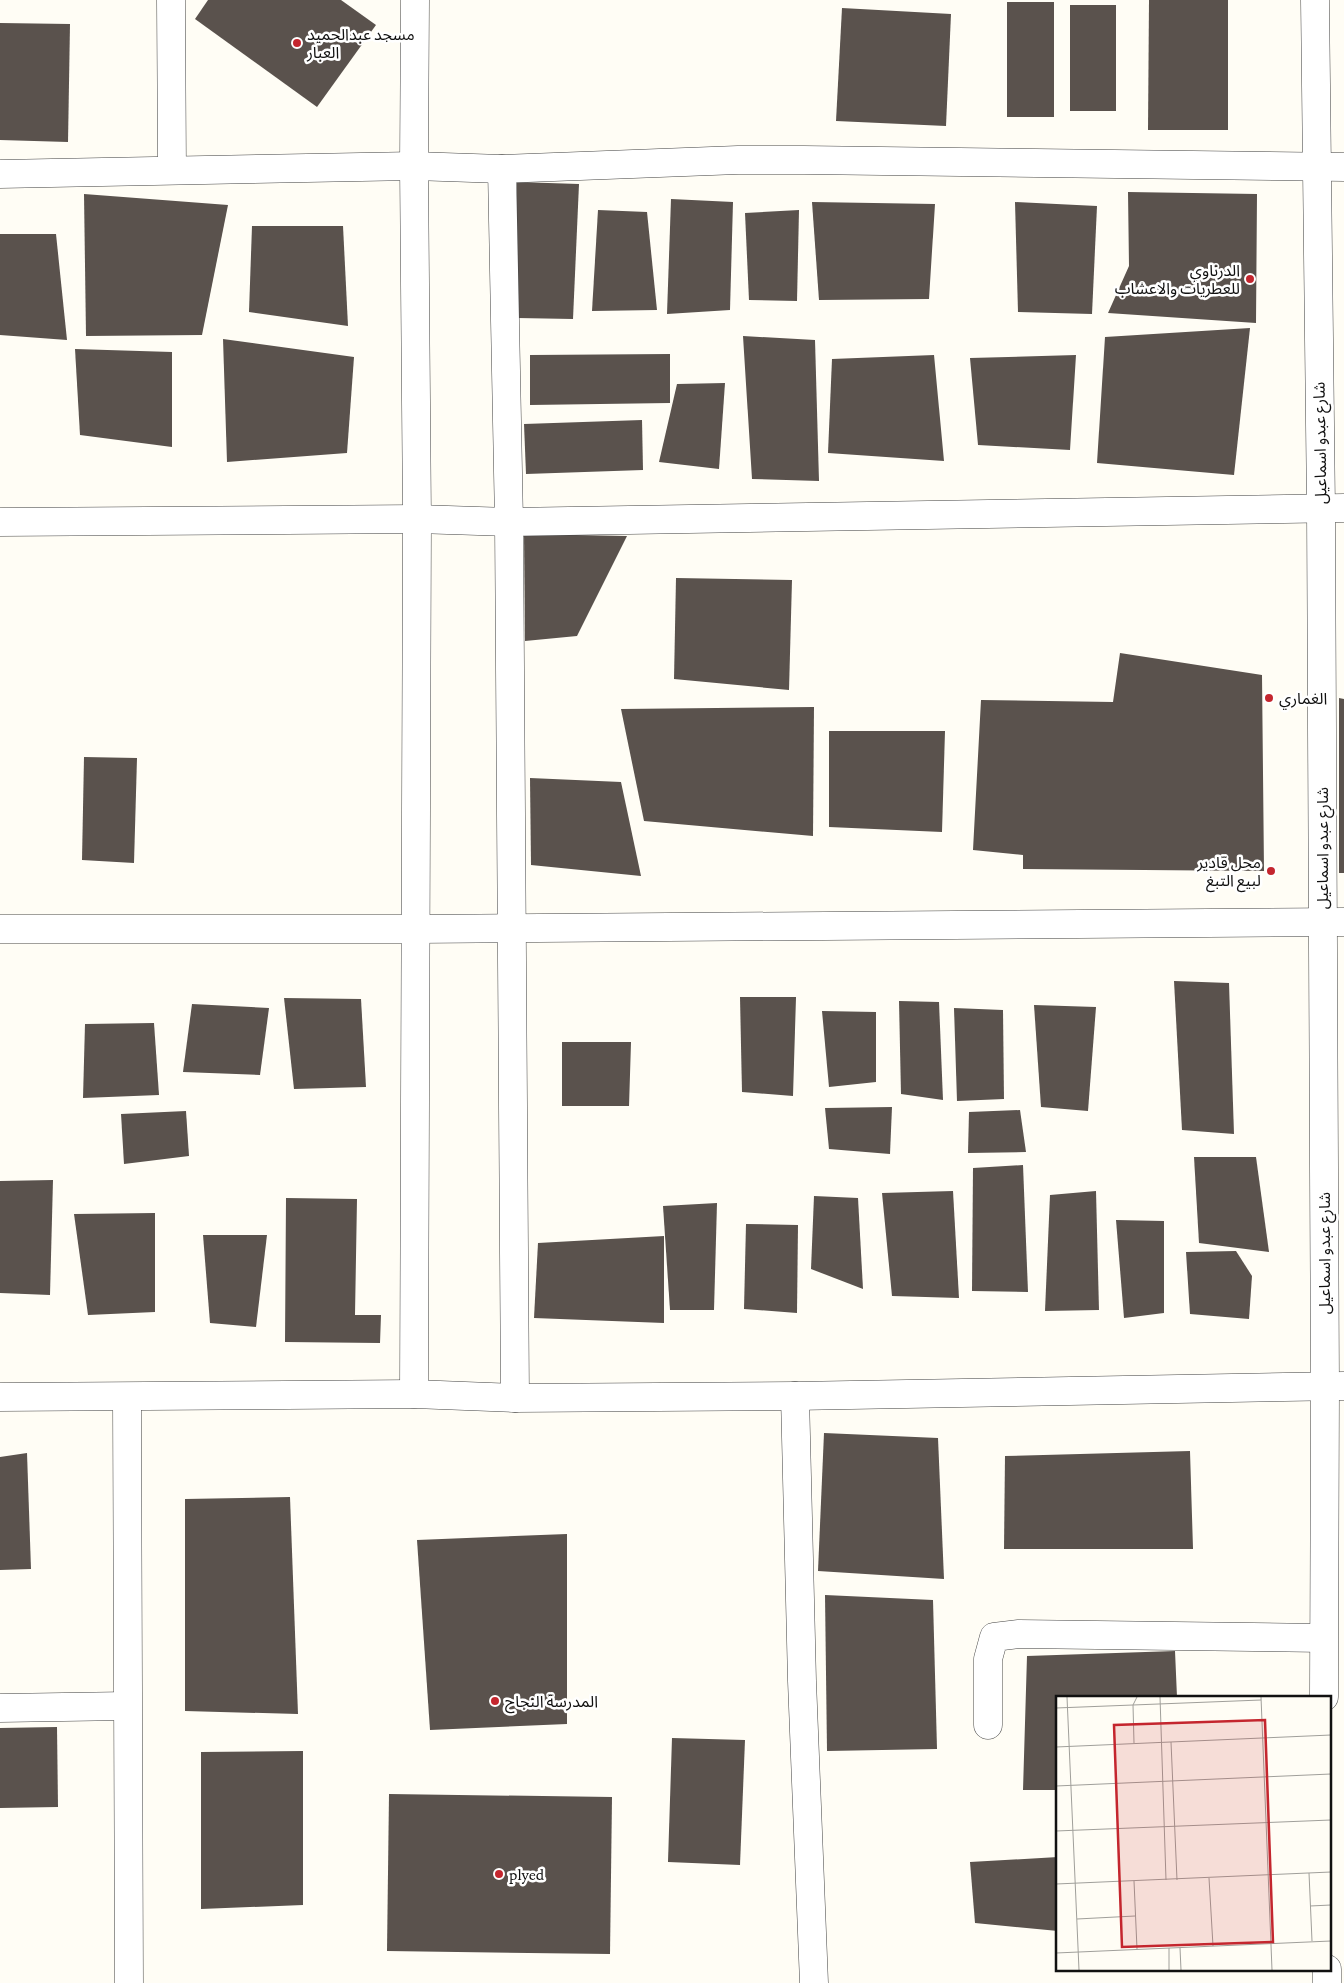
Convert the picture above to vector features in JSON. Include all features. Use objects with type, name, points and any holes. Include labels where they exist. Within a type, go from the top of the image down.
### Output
[{"type":"street","points":[[171,0],[172,170]]},
{"type":"street","points":[[414,1394],[418,520],[414,166],[415,0]]},
{"type":"street","name":"شارع عبدو اسماعيل","points":[[1315,0],[1331,167],[1335,1386],[1323,1638],[1324,1696]]},
{"type":"street","points":[[0,174],[414,166],[502,169],[795,160],[1331,167]]},
{"type":"street","points":[[502,169],[509,522],[515,1398]]},
{"type":"street","points":[[0,522],[418,520],[509,522],[1332,508]]},
{"type":"street","points":[[0,929],[415,929],[1333,922]]},
{"type":"street","points":[[0,1397],[414,1394],[515,1398],[795,1396],[1335,1386]]},
{"type":"street","points":[[795,1396],[802,1681],[814,1983]]},
{"type":"street","points":[[127,1397],[129,1983]]},
{"type":"street","points":[[988,1725],[988,1659],[994,1637],[1019,1634],[1323,1638]]},
{"type":"street","points":[[0,1708],[127,1706]]},
{"type":"street","points":[[1327,1970],[1327,1983]]},
{"type":"building","points":[[208,0],[341,0],[376,25],[317,107],[195,19]]},
{"type":"building","points":[[1149,0],[1228,0],[1228,130],[1148,130]]},
{"type":"building","points":[[1007,2],[1054,2],[1054,117],[1007,117]]},
{"type":"building","points":[[1070,5],[1116,5],[1116,111],[1070,111]]},
{"type":"building","points":[[842,8],[951,14],[946,126],[836,121]]},
{"type":"building","points":[[0,23],[70,24],[68,142],[0,140]]},
{"type":"building","points":[[517,182],[579,184],[573,319],[517,318]]},
{"type":"building","points":[[1128,192],[1257,194],[1256,323],[1108,313],[1129,266]]},
{"type":"building","points":[[84,194],[228,205],[202,335],[86,336]]},
{"type":"building","points":[[671,199],[733,202],[730,310],[667,314]]},
{"type":"building","points":[[812,202],[935,204],[929,299],[819,300]]},
{"type":"building","points":[[1015,202],[1097,206],[1092,314],[1018,312]]},
{"type":"building","points":[[598,210],[647,212],[657,310],[592,311]]},
{"type":"building","points":[[799,210],[797,301],[749,300],[745,213]]},
{"type":"building","points":[[252,226],[343,226],[348,326],[249,312]]},
{"type":"building","points":[[0,234],[56,234],[67,340],[0,335]]},
{"type":"building","points":[[1250,328],[1234,475],[1097,463],[1105,337]]},
{"type":"building","points":[[743,336],[815,340],[819,481],[752,479]]},
{"type":"building","points":[[223,339],[354,357],[347,453],[227,462]]},
{"type":"building","points":[[75,349],[172,352],[172,447],[80,435]]},
{"type":"building","points":[[670,354],[670,403],[530,405],[530,355]]},
{"type":"building","points":[[934,355],[944,461],[828,453],[832,359]]},
{"type":"building","points":[[1076,355],[1070,450],[978,445],[970,358]]},
{"type":"building","points":[[725,383],[719,469],[659,462],[677,384]]},
{"type":"building","points":[[642,420],[643,470],[526,474],[524,424]]},
{"type":"building","points":[[524,534],[627,536],[577,636],[525,641]]},
{"type":"building","points":[[676,578],[792,580],[789,690],[674,679]]},
{"type":"building","points":[[1120,653],[1262,675],[1264,871],[1023,869],[1023,855],[973,850],[981,700],[1113,702]]},
{"type":"building","points":[[1339,698],[1344,699],[1344,873],[1339,873]]},
{"type":"building","points":[[814,707],[813,836],[644,821],[621,709]]},
{"type":"building","points":[[829,731],[945,731],[942,832],[829,827]]},
{"type":"building","points":[[84,757],[137,758],[134,863],[82,860]]},
{"type":"building","points":[[530,778],[621,782],[641,876],[531,865]]},
{"type":"building","points":[[1174,981],[1229,983],[1234,1134],[1182,1130]]},
{"type":"building","points":[[740,997],[796,997],[793,1096],[742,1092]]},
{"type":"building","points":[[284,998],[361,999],[366,1087],[294,1089]]},
{"type":"building","points":[[899,1001],[939,1002],[943,1100],[901,1094]]},
{"type":"building","points":[[192,1004],[269,1008],[260,1075],[183,1072]]},
{"type":"building","points":[[1034,1005],[1096,1007],[1088,1111],[1041,1107]]},
{"type":"building","points":[[954,1008],[1003,1010],[1004,1099],[957,1101]]},
{"type":"building","points":[[822,1011],[876,1012],[876,1082],[829,1087]]},
{"type":"building","points":[[154,1023],[159,1095],[83,1098],[85,1024]]},
{"type":"building","points":[[562,1042],[631,1042],[629,1106],[562,1106]]},
{"type":"building","points":[[892,1107],[890,1154],[829,1149],[825,1108]]},
{"type":"building","points":[[1020,1110],[1026,1152],[968,1153],[969,1112]]},
{"type":"building","points":[[186,1111],[189,1156],[124,1164],[121,1114]]},
{"type":"building","points":[[1194,1157],[1256,1157],[1269,1252],[1199,1243]]},
{"type":"building","points":[[1023,1165],[1028,1292],[972,1291],[973,1168]]},
{"type":"building","points":[[53,1180],[50,1295],[0,1293],[0,1181]]},
{"type":"building","points":[[953,1191],[959,1298],[892,1296],[882,1193]]},
{"type":"building","points":[[1096,1191],[1099,1310],[1045,1311],[1050,1195]]},
{"type":"building","points":[[814,1196],[858,1198],[863,1289],[811,1269]]},
{"type":"building","points":[[286,1198],[357,1199],[355,1315],[381,1315],[380,1343],[285,1342]]},
{"type":"building","points":[[717,1203],[714,1310],[670,1310],[663,1206]]},
{"type":"building","points":[[155,1213],[155,1312],[88,1315],[74,1214]]},
{"type":"building","points":[[1116,1220],[1164,1221],[1164,1313],[1124,1318]]},
{"type":"building","points":[[746,1224],[798,1225],[797,1313],[744,1309]]},
{"type":"building","points":[[203,1235],[267,1235],[256,1327],[210,1323]]},
{"type":"building","points":[[664,1236],[664,1323],[534,1318],[538,1243]]},
{"type":"building","points":[[1236,1251],[1252,1276],[1249,1319],[1190,1314],[1186,1252]]},
{"type":"building","points":[[824,1433],[938,1438],[944,1579],[818,1571]]},
{"type":"building","points":[[1190,1451],[1193,1549],[1004,1549],[1005,1456]]},
{"type":"building","points":[[27,1453],[31,1569],[0,1570],[0,1457]]},
{"type":"building","points":[[290,1497],[298,1714],[185,1711],[185,1499]]},
{"type":"building","points":[[567,1534],[567,1724],[430,1730],[417,1540]]},
{"type":"building","points":[[825,1595],[933,1600],[937,1749],[827,1751]]},
{"type":"building","points":[[1175,1651],[1177,1696],[1056,1696],[1056,1790],[1023,1790],[1027,1656]]},
{"type":"building","points":[[57,1727],[58,1807],[0,1808],[0,1728]]},
{"type":"building","points":[[672,1738],[745,1740],[740,1865],[668,1862]]},
{"type":"building","points":[[303,1751],[303,1905],[201,1909],[201,1752]]},
{"type":"building","name":"plyed","points":[[389,1794],[612,1797],[610,1954],[387,1951]]},
{"type":"building","points":[[1056,1857],[1056,1931],[975,1923],[970,1862]]},
{"type":"place","name":"مسجد عبدالحميد العبار","points":[[297,43]]},
{"type":"place","name":"الدرناوي للعطريات والاعشاب","points":[[1250,279]]},
{"type":"place","name":"الغماري","points":[[1269,698]]},
{"type":"place","name":"محل قادير لبيع التبغ","points":[[1271,871]]},
{"type":"place","name":"المدرسة النجاح","points":[[495,1701]]},
{"type":"place","name":"plyed","points":[[499,1874]]}]
